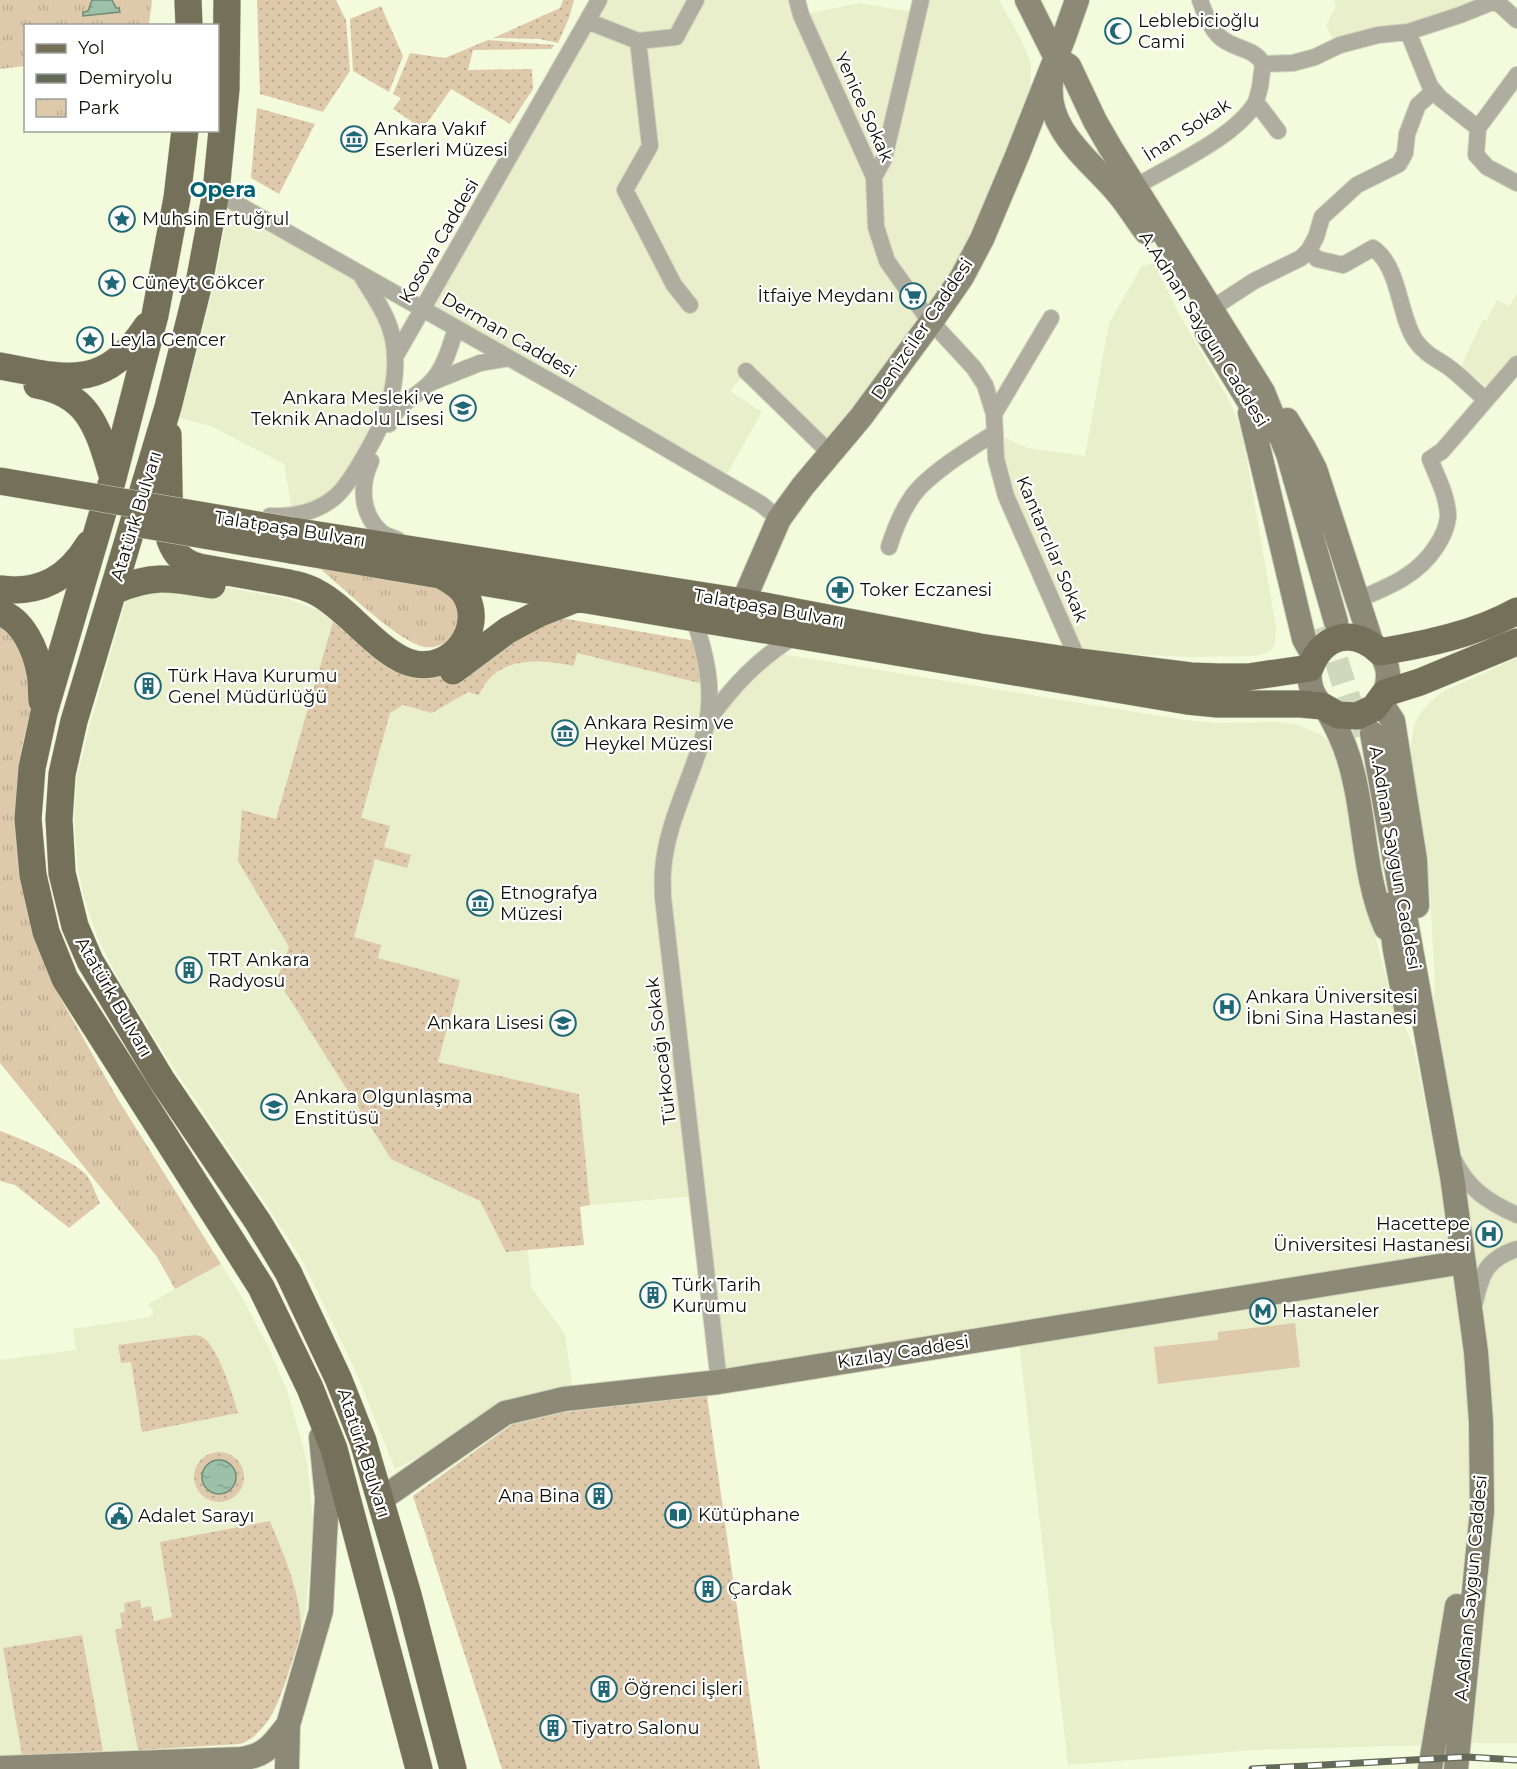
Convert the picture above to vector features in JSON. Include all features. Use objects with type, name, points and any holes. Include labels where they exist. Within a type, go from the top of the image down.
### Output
[{"type":"main road","points":[[188,0],[189,24]]},
{"type":"main road","name":"Atatürk Bulvarı","points":[[226,0],[226,89],[216,192],[199,283],[168,407],[74,720],[62,774],[58,819],[62,873],[75,926],[90,961],[161,1079],[258,1222],[288,1272],[338,1378],[363,1441],[453,1769]]},
{"type":"main road","name":"A.Adnan Saygun Caddesi","points":[[1027,0],[1056,58],[1069,66],[1106,141],[1211,309],[1255,396],[1330,622]]},
{"type":"main road","name":"Denizciler Caddesi","points":[[743,602],[779,519],[861,417],[962,277],[1017,156],[1077,0]]},
{"type":"main road","name":"A.Adnan Saygun Caddesi","points":[[1056,58],[1050,93],[1064,132],[1076,149],[1117,192],[1154,242],[1255,396]]},
{"type":"main road","name":"Atatürk Bulvarı","points":[[185,132],[177,198],[154,315],[113,478],[44,713],[32,768],[28,819],[33,875],[46,932],[64,979],[261,1287],[316,1405],[334,1449],[419,1769]]},
{"type":"main road","points":[[1017,156],[1032,144],[1048,136],[1064,132],[1086,132],[1106,141]]},
{"type":"main road","points":[[0,366],[61,378],[81,377],[99,371],[119,360],[135,345],[154,315]]},
{"type":"main road","points":[[0,378],[55,388],[75,399],[86,409],[113,478]]},
{"type":"main road","points":[[1255,396],[1281,411],[1304,448],[1314,469],[1357,600],[1376,648],[1386,661],[1389,672],[1383,697],[1393,721],[1415,860],[1417,912],[1404,948]]},
{"type":"main road","points":[[1255,396],[1304,639],[1312,662],[1311,689],[1324,708],[1348,756],[1358,798],[1373,894],[1381,918],[1404,948]]},
{"type":"main road","points":[[168,407],[169,530],[174,551],[187,563],[314,590],[328,599],[399,659],[416,665],[446,660],[464,643],[470,630],[471,613],[467,597],[436,564]]},
{"type":"main road","name":"Talatpaşa Bulvarı","points":[[0,481],[199,515],[292,540]]},
{"type":"main road","name":"Talatpaşa Bulvarı","points":[[0,498],[292,540],[436,564],[743,602],[980,647],[1191,676],[1248,677],[1312,662],[1321,648],[1340,638],[1351,637],[1376,648],[1437,641],[1517,610]]},
{"type":"main road","points":[[0,588],[25,589],[53,582],[78,562],[98,530]]},
{"type":"main road","name":"Talatpaşa Bulvarı","points":[[436,564],[576,599],[795,636],[1187,701],[1324,708],[1338,715],[1357,716],[1374,708],[1383,697],[1517,642]]},
{"type":"main road","points":[[114,591],[145,579],[175,579],[285,597],[318,610],[393,671],[414,678],[434,678],[450,673],[508,630],[538,614],[576,599]]},
{"type":"main road","points":[[0,613],[5,614],[20,626],[33,648],[40,673],[44,713]]},
{"type":"main road","name":"A.Adnan Saygun Caddesi","points":[[1366,734],[1374,801],[1448,1149],[1471,1316],[1481,1422],[1482,1510],[1456,1769]]},
{"type":"main road","name":"A.Adnan Saygun Caddesi","points":[[1404,948],[1439,1177],[1470,1423],[1470,1510],[1466,1557],[1430,1769]]},
{"type":"main road","name":"Kızılay Caddesi","points":[[380,1500],[505,1413],[564,1399],[719,1382],[1451,1264]]},
{"type":"main road","name":"Atatürk Bulvarı","points":[[288,1725],[321,1611],[327,1498],[325,1464],[316,1405]]},
{"type":"main road","points":[[0,1768],[124,1766],[255,1757],[272,1746],[288,1725]]},
{"type":"main road","points":[[287,1769],[288,1725]]},
{"type":"street","name":"Kosova Caddesi","points":[[396,357],[405,337],[597,0]]},
{"type":"street","points":[[587,21],[638,41],[676,37],[696,0]]},
{"type":"street","name":"Yenice Sokak","points":[[797,0],[801,15],[874,177],[876,227],[883,251],[893,271],[931,322],[974,368],[985,385],[994,414]]},
{"type":"street","points":[[874,177],[884,159],[921,0]]},
{"type":"street","points":[[1200,0],[1203,10],[1220,38],[1232,45],[1251,51],[1260,59],[1263,64],[1256,102],[1278,130]]},
{"type":"street","points":[[1263,64],[1293,63],[1315,57],[1340,45],[1378,35],[1408,32],[1429,23],[1460,15],[1495,0],[1517,20]]},
{"type":"street","points":[[1408,32],[1434,91],[1478,128]]},
{"type":"street","points":[[638,41],[650,146],[625,190],[674,285],[690,305]]},
{"type":"street","points":[[1517,75],[1478,128],[1476,155],[1487,167],[1517,183]]},
{"type":"street","points":[[1211,309],[1254,281],[1301,258],[1309,250],[1319,231],[1322,217],[1357,185],[1399,164],[1405,153],[1407,134],[1418,105],[1434,91]]},
{"type":"street","name":"İnan Sokak","points":[[1135,187],[1230,130],[1249,113],[1256,102]]},
{"type":"street","name":"Derman Caddesi","points":[[216,192],[752,498],[779,519]]},
{"type":"street","points":[[1309,250],[1317,259],[1343,265],[1373,248],[1378,252],[1388,266],[1408,327],[1420,347],[1448,367],[1486,400]]},
{"type":"street","points":[[199,515],[293,517],[318,508],[334,498],[346,486],[388,408],[396,357],[388,320],[360,274]]},
{"type":"street","points":[[994,414],[1051,318]]},
{"type":"street","points":[[429,384],[445,358],[456,328]]},
{"type":"street","points":[[436,564],[382,533],[371,520],[362,491],[364,475],[395,411],[411,397],[429,384],[480,363],[509,358]]},
{"type":"street","points":[[1357,600],[1407,577],[1426,561],[1440,541],[1447,524],[1447,505],[1430,459],[1442,451],[1517,364]]},
{"type":"street","points":[[746,371],[830,453]]},
{"type":"street","name":"Kantarcılar Sokak","points":[[994,414],[996,459],[1006,496],[1079,662]]},
{"type":"street","points":[[889,548],[910,498],[962,453],[995,433]]},
{"type":"street","name":"Türkocağı Sokak","points":[[694,619],[706,656],[707,721],[670,834],[663,870],[663,898],[719,1382]]},
{"type":"street","name":"Türkocağı Sokak","points":[[707,721],[746,674],[770,652],[795,636]]},
{"type":"street","points":[[1448,1149],[1463,1179],[1470,1186],[1492,1202],[1517,1215]]},
{"type":"street","points":[[1471,1316],[1479,1283],[1486,1269],[1493,1260],[1517,1249]]},
{"type":"shaded area","points":[[599,0],[797,0],[802,15],[859,3],[918,13],[921,0],[999,0],[1022,41],[1031,64],[1030,87],[1008,154],[983,218],[926,316],[823,447],[746,372],[730,391],[762,412],[723,481],[423,309]]},
{"type":"shaded area","points":[[1334,0],[1485,0],[1457,13],[1334,43],[1326,25],[1336,6]]},
{"type":"shaded area","points":[[230,199],[360,274],[380,305],[394,381],[346,486],[293,517],[284,464],[211,426],[180,418],[214,285]]},
{"type":"shaded area","points":[[1154,263],[1179,314],[1230,402],[1242,433],[1276,626],[1275,644],[1264,654],[1189,657],[1073,648],[1026,538],[995,433],[1028,448],[1085,456],[1109,323],[1142,266]]},
{"type":"shaded area","points":[[1517,293],[1517,354],[1491,389],[1461,367],[1483,319],[1486,321],[1497,300],[1509,306]]},
{"type":"shaded area","points":[[175,579],[285,598],[318,610],[393,671],[414,678],[434,678],[450,673],[478,651],[701,642],[707,720],[769,652],[1185,720],[1217,723],[1277,722],[1299,725],[1323,736],[1340,759],[1365,897],[1389,989],[1414,1048],[1439,1177],[1463,1352],[1470,1423],[1470,1510],[1465,1557],[1435,1745],[1255,1750],[1068,1765],[1018,1334],[719,1382],[697,1196],[590,1205],[579,1094],[438,1062],[277,979],[391,1159],[480,1201],[506,1252],[528,1250],[531,1287],[565,1334],[574,1398],[505,1413],[395,1469],[355,1370],[303,1262],[124,989],[98,939],[84,898],[78,869],[74,818],[77,777],[90,724],[131,583]]},
{"type":"shaded area","name":"Hacettepe Üniversitesi Hastanesi","points":[[1517,658],[1517,1743],[1457,1743],[1482,1467],[1429,1044],[1435,986],[1430,889],[1410,750],[1414,725],[1421,712],[1432,700],[1444,691]]},
{"type":"shaded area","points":[[221,1264],[269,1348],[288,1393],[307,1462],[313,1521],[306,1609],[279,1699],[270,1718],[261,1729],[254,1737],[240,1744],[0,1756],[0,1360],[76,1350],[73,1329],[150,1317],[154,1312],[148,1304]]},
{"type":"green space","points":[[0,0],[152,0],[149,24],[24,24],[24,66],[0,69]]},
{"type":"green space","points":[[257,0],[336,0],[346,20],[350,71],[323,112],[260,94]]},
{"type":"green space","points":[[563,0],[574,0],[558,43],[540,39],[493,38],[560,8]]},
{"type":"green space","points":[[381,6],[403,56],[389,92],[353,71],[350,19]]},
{"type":"green space","points":[[488,40],[555,45],[551,49],[473,50],[468,70],[532,69],[533,89],[510,124],[451,89],[423,129],[393,109],[401,98],[393,94],[410,53],[445,58]]},
{"type":"green space","points":[[257,108],[315,124],[279,194],[251,178]]},
{"type":"green space","points":[[320,569],[440,583],[458,600],[458,632],[435,647],[425,647],[414,643],[386,625]]},
{"type":"green space","points":[[0,613],[33,648],[31,710],[22,746],[15,819],[34,936],[53,985],[119,1101],[221,1264],[175,1289],[157,1257],[0,1063]]},
{"type":"green space","points":[[538,614],[701,642],[708,685],[577,653],[574,666],[533,662],[507,666],[487,682],[479,695],[468,692],[432,713],[403,705],[390,713],[361,818],[390,826],[384,847],[411,855],[407,868],[375,859],[354,937],[381,945],[378,958],[460,980],[438,1062],[579,1094],[590,1205],[580,1207],[584,1245],[506,1252],[480,1201],[391,1159],[277,979],[289,947],[238,861],[242,810],[276,819],[333,622],[391,669],[402,675],[423,679],[450,673]]},
{"type":"green space","points":[[0,1131],[73,1164],[88,1177],[100,1203],[69,1228],[15,1185],[0,1181]]},
{"type":"green space","points":[[1295,1323],[1300,1367],[1158,1384],[1154,1347],[1218,1340],[1218,1332]]},
{"type":"green space","points":[[200,1336],[210,1344],[225,1373],[238,1413],[142,1432],[131,1362],[121,1363],[118,1345]]},
{"type":"green space","points":[[707,1396],[760,1769],[502,1769],[413,1496],[511,1425],[565,1412]]},
{"type":"green space","points":[[214,1452],[224,1452],[237,1459],[244,1472],[244,1482],[237,1495],[224,1502],[214,1502],[205,1498],[198,1491],[194,1482],[194,1472],[198,1463],[205,1456]]},
{"type":"green space","points":[[270,1521],[298,1599],[301,1626],[299,1640],[284,1686],[268,1721],[251,1738],[240,1744],[138,1750],[115,1630],[122,1628],[120,1613],[125,1612],[124,1603],[140,1600],[141,1608],[151,1606],[154,1621],[172,1617],[160,1542]]},
{"type":"green space","points":[[82,1635],[103,1751],[22,1755],[3,1648]]},
{"type":"water","points":[[92,0],[112,0],[120,12],[83,16],[83,12],[88,11]]},
{"type":"water","points":[[219,1460],[231,1465],[236,1477],[231,1489],[219,1494],[207,1489],[202,1477],[207,1465]]},
{"type":"tunnel","points":[[1325,626],[1361,736]]},
{"type":"railway","points":[[1252,1769],[1466,1757],[1517,1760]]},
{"type":"place","name":"Leblebicioğlu Cami","points":[[1118,31]]},
{"type":"place","name":"Ankara Vakıf Eserleri Müzesi","points":[[354,139]]},
{"type":"place","name":"Muhsin Ertuğrul","points":[[122,219]]},
{"type":"place","name":"Cüneyt Gökcer","points":[[112,283]]},
{"type":"place","name":"İtfaiye Meydanı","points":[[913,296]]},
{"type":"place","name":"Leyla Gencer","points":[[90,340]]},
{"type":"place","name":"Ankara Mesleki ve Teknik Anadolu Lisesi","points":[[463,408]]},
{"type":"place","name":"Toker Eczanesi","points":[[840,590]]},
{"type":"place","name":"Türk Hava Kurumu Genel Müdürlüğü","points":[[148,686]]},
{"type":"place","name":"Ankara Resim ve Heykel Müzesi","points":[[565,733]]},
{"type":"place","name":"Etnografya Müzesi","points":[[480,903]]},
{"type":"place","name":"TRT Ankara Radyosu","points":[[189,970]]},
{"type":"place","name":"Ankara Üniversitesi İbni Sina Hastanesi","points":[[1227,1007]]},
{"type":"place","name":"Ankara Lisesi","points":[[563,1023]]},
{"type":"place","name":"Ankara Olgunlaşma Enstitüsü","points":[[274,1107]]},
{"type":"place","name":"Hacettepe Üniversitesi Hastanesi","points":[[1489,1234]]},
{"type":"place","name":"Türk Tarih Kurumu","points":[[653,1295]]},
{"type":"place","name":"Hastaneler","points":[[1263,1311]]},
{"type":"place","name":"Ana Bina","points":[[599,1496]]},
{"type":"place","name":"Kütüphane","points":[[678,1515]]},
{"type":"place","name":"Adalet Sarayı","points":[[119,1516]]},
{"type":"place","name":"Çardak","points":[[708,1589]]},
{"type":"place","name":"Öğrenci İşleri","points":[[604,1689]]},
{"type":"place","name":"Tiyatro Salonu","points":[[553,1728]]},
{"type":"district","name":"Opera","points":[[223,189]]}]
